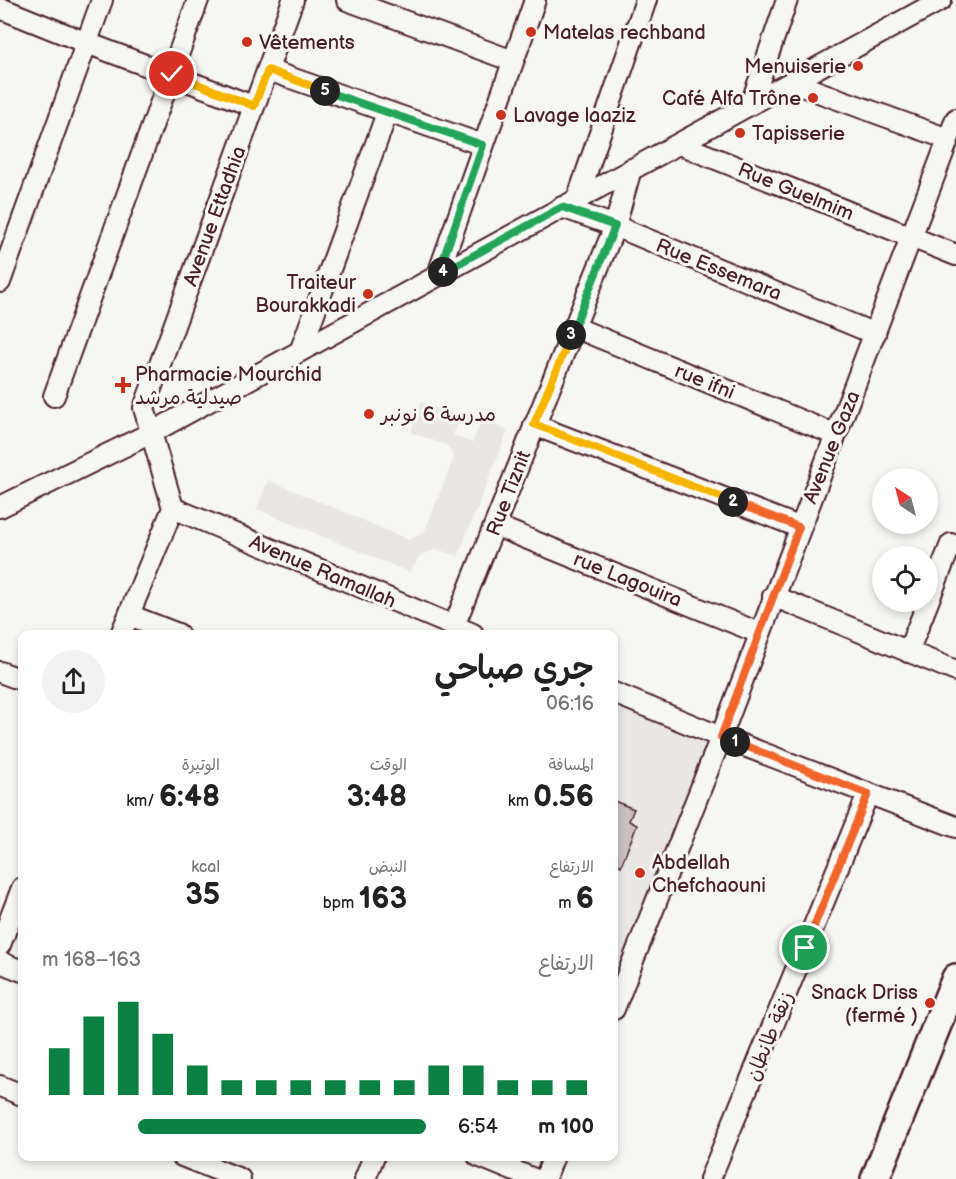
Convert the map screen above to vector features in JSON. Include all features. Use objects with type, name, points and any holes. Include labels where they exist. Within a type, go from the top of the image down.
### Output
[{"type":"street","points":[[0,282],[102,0]]},
{"type":"street","points":[[54,396],[198,0]]},
{"type":"street","name":"Avenue Ettadhia","points":[[173,508],[144,408],[293,0]]},
{"type":"street","points":[[347,0],[513,61]]},
{"type":"street","points":[[438,274],[535,0]]},
{"type":"street","points":[[570,202],[646,0]]},
{"type":"street","points":[[751,104],[787,0]]},
{"type":"street","points":[[0,507],[152,433],[301,349],[751,104],[916,8],[941,0]]},
{"type":"street","points":[[0,8],[254,106]]},
{"type":"street","points":[[268,70],[483,145]]},
{"type":"street","points":[[790,82],[948,139]]},
{"type":"street","points":[[301,349],[387,113]]},
{"type":"street","name":"Avenue Gaza","points":[[618,999],[721,737],[956,119]]},
{"type":"street","name":"Rue Guelmim","points":[[679,144],[956,255]]},
{"type":"street","name":"Rue Tiznit","points":[[453,626],[496,526],[534,424],[615,226],[631,169]]},
{"type":"street","name":"Rue Essemara","points":[[570,202],[615,226],[875,334]]},
{"type":"street","name":"rue ifni","points":[[574,327],[836,435]]},
{"type":"street","points":[[534,424],[799,527]]},
{"type":"street","points":[[123,630],[173,508]]},
{"type":"street","name":"Avenue Ramallah","points":[[173,508],[463,630]]},
{"type":"street","name":"rue Lagouira","points":[[496,526],[759,633]]},
{"type":"street","points":[[908,652],[951,544]]},
{"type":"street","points":[[773,596],[956,670]]},
{"type":"street","points":[[129,615],[168,630]]},
{"type":"street","points":[[0,672],[18,679]]},
{"type":"street","points":[[618,695],[721,737],[956,826]]},
{"type":"street","name":"زنقة طانطان","points":[[710,1179],[868,794]]},
{"type":"street","points":[[0,945],[18,898]]},
{"type":"street","points":[[0,962],[18,969]]},
{"type":"street","points":[[875,1179],[956,978]]},
{"type":"street","points":[[0,1086],[18,1093]]},
{"type":"street","points":[[195,1161],[240,1179]]},
{"type":"street","points":[[365,1179],[372,1161]]},
{"type":"street","points":[[490,1161],[534,1179]]},
{"type":"street","points":[[545,1179],[552,1161]]},
{"type":"shaded area","points":[[421,402],[460,418],[453,435],[472,443],[481,421],[508,430],[458,556],[436,549],[421,555],[409,572],[257,509],[268,480],[409,540],[424,533],[454,458],[448,446],[411,432]]},
{"type":"shaded area","name":"Abdellah Chefchaouni","points":[[618,695],[721,737],[618,999]]},
{"type":"building","points":[[618,803],[634,809],[629,821],[637,825],[621,866],[618,865]]},
{"type":"place","name":"Matelas rechband","points":[[531,32]]},
{"type":"place","name":"Vêtements","points":[[247,42]]},
{"type":"place","name":"Menuiserie","points":[[858,66]]},
{"type":"place","name":"Café Alfa Trône","points":[[813,98]]},
{"type":"place","name":"Lavage laaziz","points":[[501,115]]},
{"type":"place","name":"Tapisserie","points":[[740,133]]},
{"type":"place","name":"Traiteur Bourakkadi","points":[[368,294]]},
{"type":"place","name":"Pharmacie Mourchid صيدلية مرشد","points":[[123,385]]},
{"type":"place","name":"مدرسة 6 نونبر","points":[[369,414]]},
{"type":"place","name":"Abdellah Chefchaouni","points":[[640,873]]},
{"type":"place","name":"Snack Driss (fermé )","points":[[930,1003]]},
{"type":"route","points":[[172,74],[254,106],[268,70],[483,145],[438,274],[562,207],[615,226],[534,424],[799,527],[721,737],[868,794],[805,948]]}]
